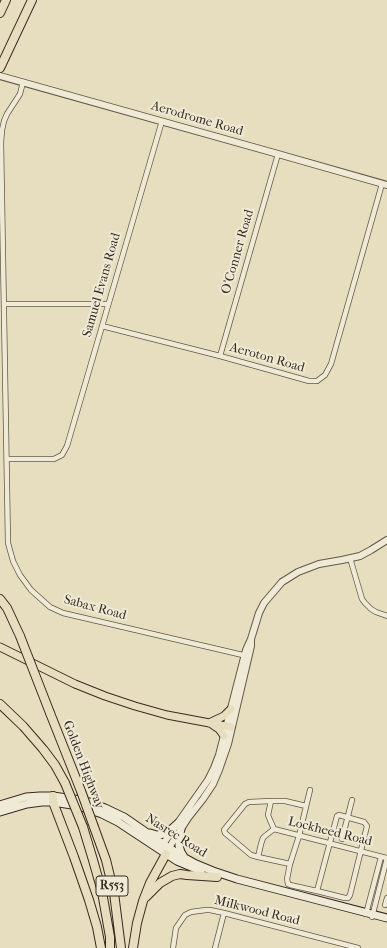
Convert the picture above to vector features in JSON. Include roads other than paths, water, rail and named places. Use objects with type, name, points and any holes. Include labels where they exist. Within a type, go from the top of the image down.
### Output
[{"type":"highway","points":[[0,13],[6,0]]},
{"type":"highway","points":[[12,42],[16,26],[27,0]]},
{"type":"highway","points":[[0,68],[32,0]]},
{"type":"highway","name":"Golden Highway","points":[[0,599],[10,613],[20,636],[81,791],[106,860],[114,893],[121,948]]},
{"type":"highway","name":"Golden Highway","points":[[0,704],[23,726],[43,749],[65,783],[83,828],[102,892],[110,937],[110,948]]},
{"type":"highway","points":[[53,799],[89,900],[97,927],[101,948]]},
{"type":"highway","points":[[133,948],[137,923],[143,901],[164,849]]},
{"type":"highway","points":[[143,901],[155,887],[172,876],[180,874],[217,877]]},
{"type":"main road","points":[[0,645],[18,656],[75,684],[120,701],[167,715],[229,727]]},
{"type":"main road","points":[[209,723],[224,716],[231,709]]},
{"type":"main road","points":[[209,723],[219,728],[224,736]]},
{"type":"main road","name":"Nasrec Road","points":[[0,805],[40,796],[78,806],[102,814],[164,849],[196,864],[236,879],[387,921]]},
{"type":"main road","name":"Nasrec Road","points":[[0,812],[26,804],[53,799],[74,799],[89,802],[124,816],[143,830],[177,861],[217,877],[369,915],[387,918]]},
{"type":"main road","points":[[143,830],[154,834],[163,834],[180,826]]},
{"type":"main road","points":[[180,826],[179,846],[185,858]]},
{"type":"street","name":"Aerodrome Road","points":[[3,76],[384,185]]},
{"type":"street","name":"Sabax Road","points":[[23,82],[20,94],[4,121],[1,142],[8,543],[13,561],[20,575],[31,590],[50,607],[67,615],[246,656]]},
{"type":"street","name":"Samuel Evans Road","points":[[7,459],[54,459],[62,455],[67,446],[162,121]]},
{"type":"street","name":"O'Conner Road","points":[[220,356],[278,154]]},
{"type":"street","name":"Aeroton Road","points":[[102,326],[220,356],[309,381],[316,381],[325,375],[331,364],[384,185]]},
{"type":"street","points":[[4,304],[108,304]]},
{"type":"street","points":[[180,826],[203,799],[213,784],[219,770],[224,756],[231,709],[246,656],[251,646],[255,622],[264,603],[282,582],[298,572],[313,566],[360,556],[387,540]]},
{"type":"street","points":[[350,558],[364,603],[372,610],[387,616]]},
{"type":"street","points":[[164,849],[180,826],[214,768],[224,736],[229,727],[246,656]]},
{"type":"street","points":[[310,790],[299,836],[290,864],[287,879],[288,884],[345,898],[349,897],[367,828],[364,822],[348,817],[337,816],[317,891]]},
{"type":"street","points":[[290,864],[251,855],[225,833],[224,830],[247,803],[271,800],[285,801],[306,806]]},
{"type":"street","points":[[258,857],[260,844],[263,838],[274,829],[269,816],[271,800]]},
{"type":"street","points":[[342,839],[352,800]]},
{"type":"street","name":"Lockheed Road","points":[[274,829],[387,858]]},
{"type":"street","points":[[369,915],[381,857]]},
{"type":"street","points":[[369,915],[380,886],[387,858]]},
{"type":"street","points":[[374,885],[380,886]]},
{"type":"street","points":[[385,905],[387,898]]},
{"type":"street","name":"Milkwood Road","points":[[173,948],[176,928],[187,913],[206,910],[224,913],[358,948]]},
{"type":"street","points":[[215,948],[224,913]]}]
